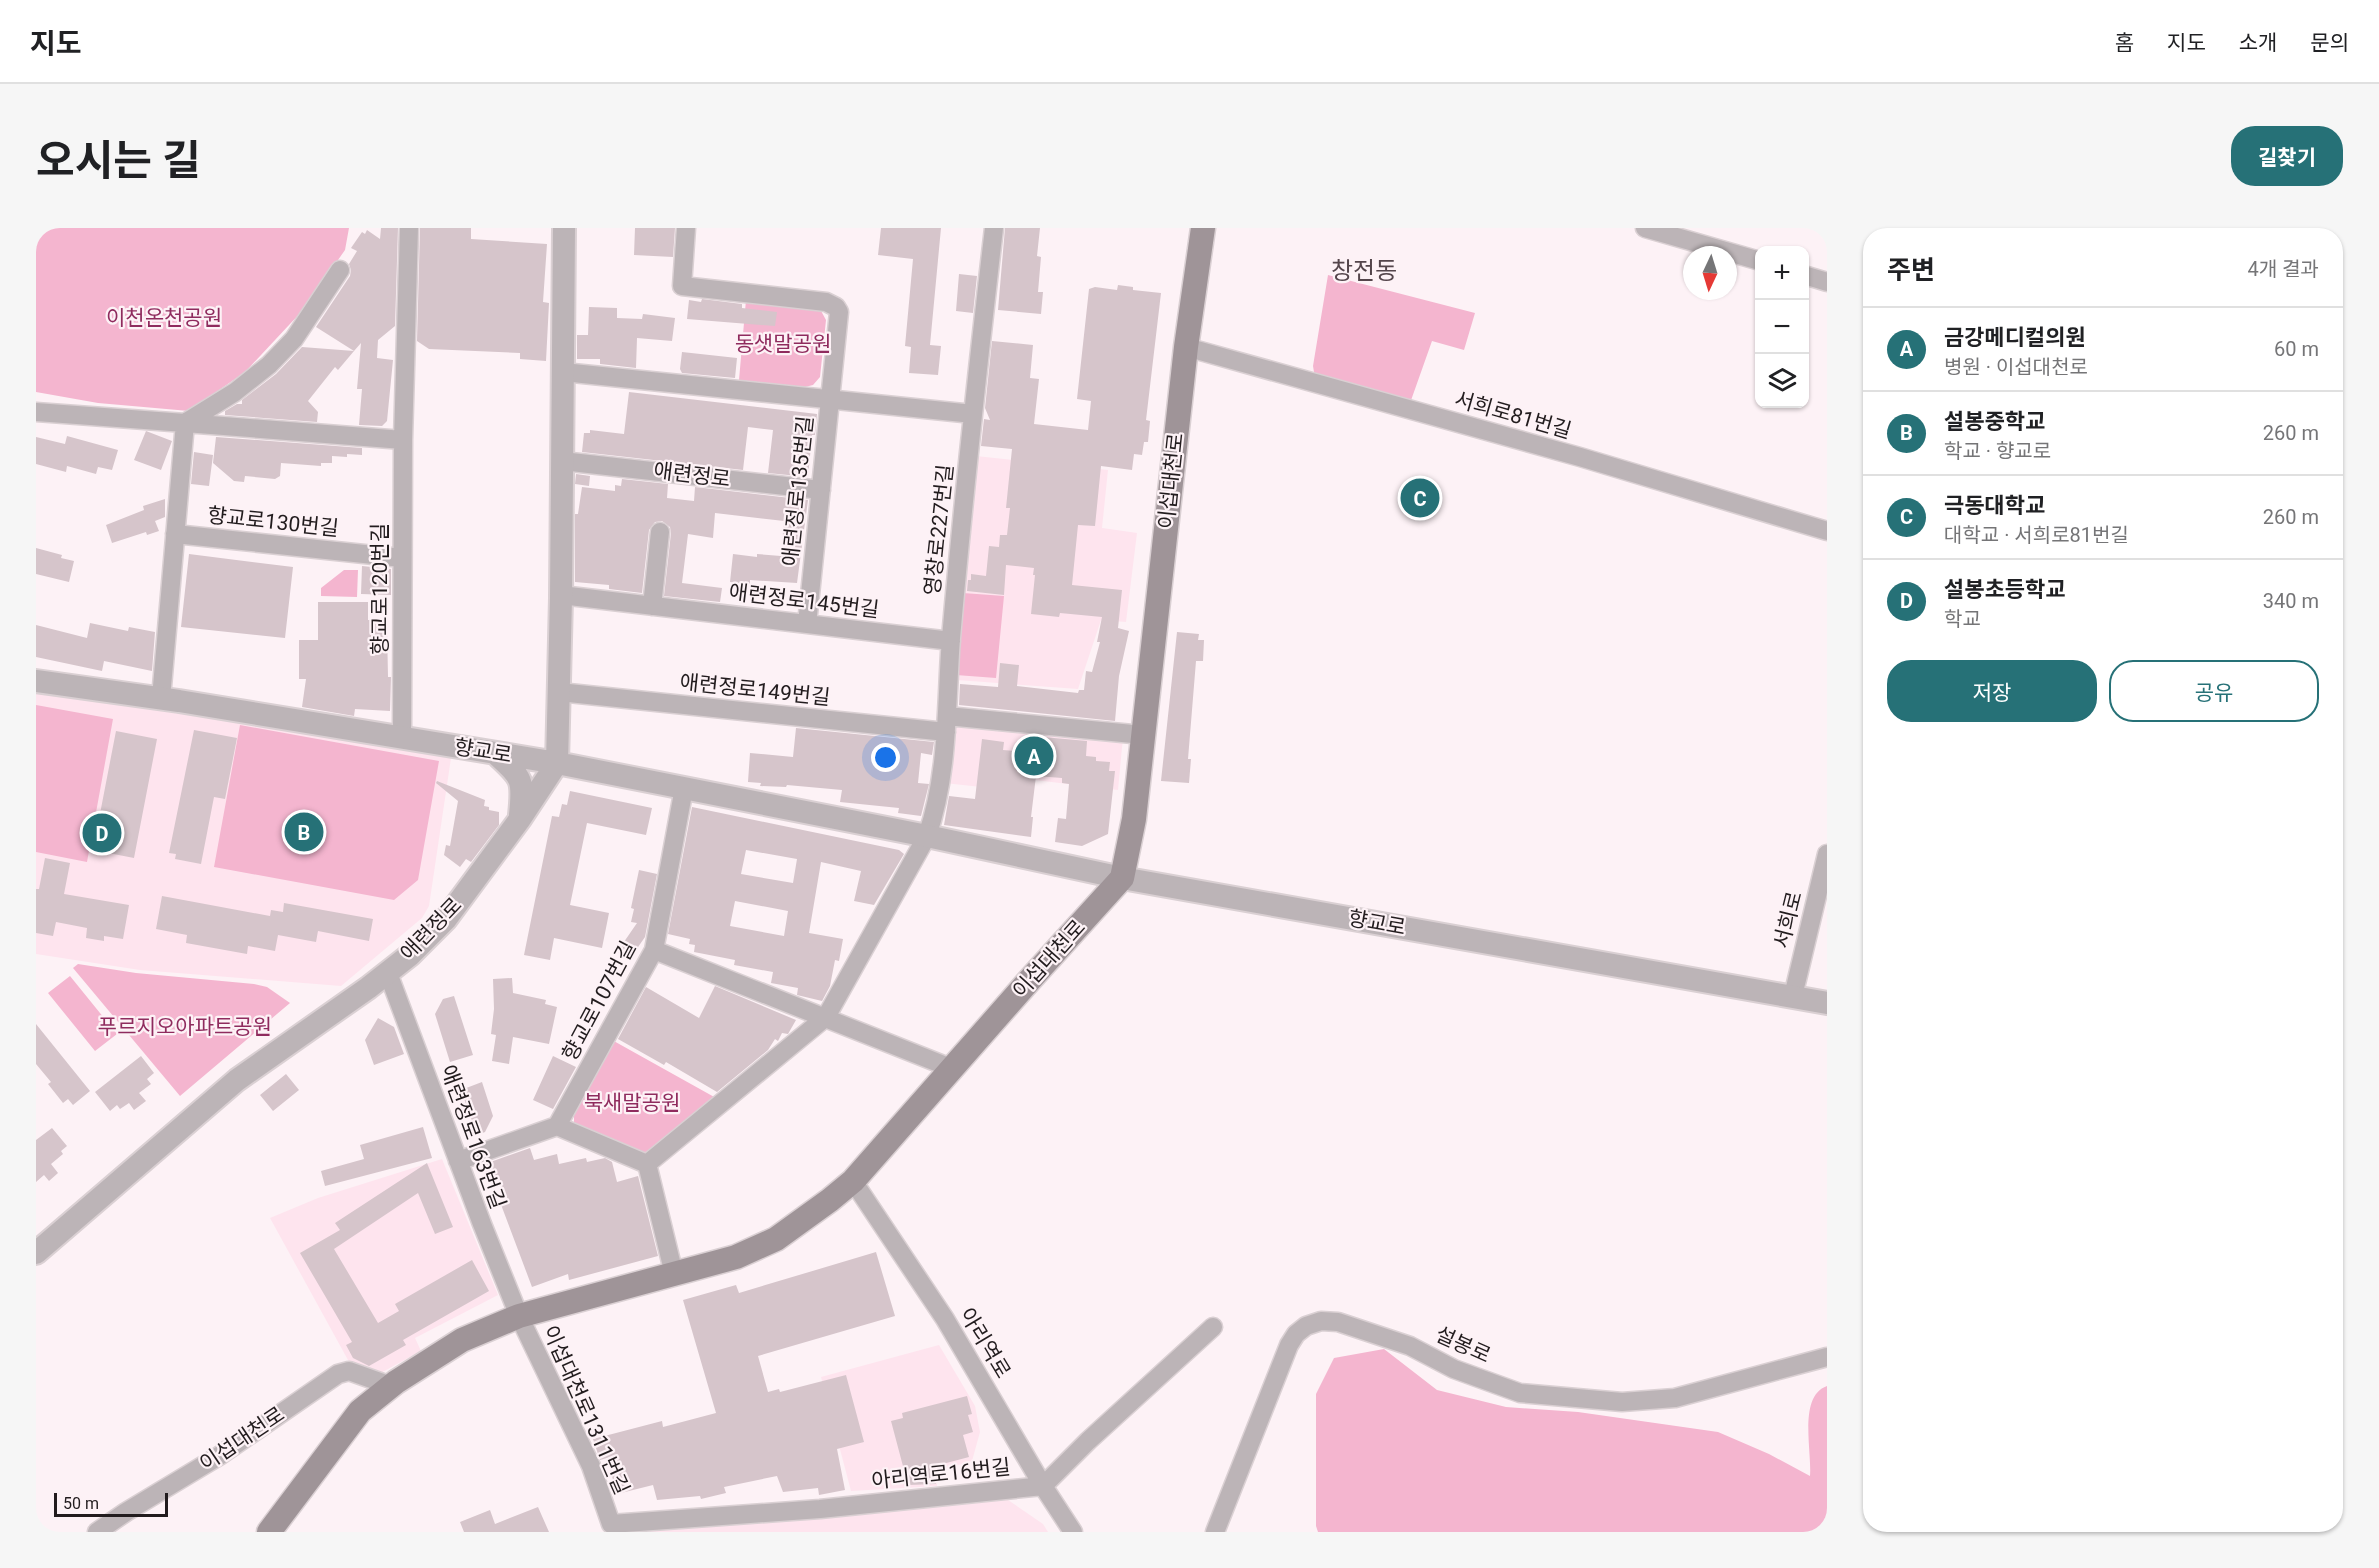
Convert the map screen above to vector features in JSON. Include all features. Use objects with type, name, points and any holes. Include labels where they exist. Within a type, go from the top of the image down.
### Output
[{"type":"main road","name":"이섭대천로","points":[[272,1530],[360,1411],[391,1386],[462,1340],[519,1316],[756,1249],[805,1219],[853,1180],[1122,878],[1134,819],[1186,347],[1203,228]]},
{"type":"street","name":"향교로120번길","points":[[402,738],[403,440],[409,228]]},
{"type":"street","points":[[557,763],[561,595],[564,228]]},
{"type":"street","name":"애련정로135번길","points":[[686,228],[682,286],[826,302],[837,307],[839,318],[807,624]]},
{"type":"street","name":"영창로227번길","points":[[927,836],[935,808],[947,724],[951,640],[994,228]]},
{"type":"street","points":[[1645,228],[1755,260]]},
{"type":"street","points":[[185,423],[235,392],[269,365],[294,339],[340,270]]},
{"type":"street","points":[[1809,277],[1827,282]]},
{"type":"street","name":"서희로81번길","points":[[1186,347],[1580,457],[1827,531]]},
{"type":"street","name":"애련정로135번길","points":[[563,372],[973,414]]},
{"type":"street","points":[[36,412],[403,440]]},
{"type":"street","name":"향교로130번길","points":[[161,698],[185,423]]},
{"type":"street","name":"애련정로","points":[[562,461],[821,490]]},
{"type":"street","points":[[652,606],[660,532]]},
{"type":"street","name":"향교로130번길","points":[[175,534],[402,558]]},
{"type":"street","name":"애련정로145번길","points":[[561,595],[951,640]]},
{"type":"street","name":"향교로","points":[[36,681],[161,698],[557,763],[927,836],[1122,878],[1827,1003]]},
{"type":"street","name":"애련정로149번길","points":[[559,692],[947,724]]},
{"type":"street","points":[[947,724],[1143,735]]},
{"type":"street","points":[[495,753],[513,769],[522,783],[520,819]]},
{"type":"street","name":"애련정로","points":[[36,1253],[237,1080],[388,973],[446,919],[520,819],[557,763]]},
{"type":"street","name":"향교로107번길","points":[[557,1126],[654,950],[684,788]]},
{"type":"street","points":[[647,1164],[826,1017],[927,836]]},
{"type":"street","name":"서희로","points":[[1793,996],[1827,854]]},
{"type":"street","points":[[654,950],[951,1068]]},
{"type":"street","name":"애련정로163번길","points":[[388,973],[519,1316]]},
{"type":"street","points":[[458,1161],[557,1126],[647,1164]]},
{"type":"street","points":[[647,1164],[674,1274]]},
{"type":"street","name":"아리역로","points":[[853,1180],[950,1327],[1043,1486],[1073,1532]]},
{"type":"street","name":"이섭대천로1311번길","points":[[519,1316],[591,1466],[617,1528]]},
{"type":"street","name":"설봉로","points":[[1215,1532],[1289,1345],[1296,1334],[1306,1326],[1321,1321],[1338,1322],[1410,1346],[1454,1369],[1520,1393],[1622,1402],[1675,1398],[1827,1357]]},
{"type":"street","points":[[1043,1486],[1088,1441],[1213,1327]]},
{"type":"street","name":"이섭대천로","points":[[97,1532],[219,1456],[338,1374],[349,1371],[391,1386]]},
{"type":"street","name":"아리역로16번길","points":[[617,1528],[1043,1486]]},
{"type":"shaded area","points":[[976,456],[1108,470],[1102,528],[1137,533],[1126,622],[1101,620],[1078,689],[957,680]]},
{"type":"shaded area","points":[[36,689],[451,758],[429,906],[422,918],[341,986],[140,970],[36,954]]},
{"type":"shaded area","points":[[951,719],[1123,737],[1118,790],[1002,776],[1000,789],[944,783]]},
{"type":"shaded area","points":[[442,1159],[498,1295],[415,1338],[421,1351],[377,1375],[348,1360],[270,1218],[318,1198]]},
{"type":"shaded area","points":[[939,1345],[975,1406],[980,1432],[972,1461],[937,1471],[937,1486],[851,1491],[821,1377]]},
{"type":"shaded area","points":[[1008,1500],[1043,1524],[1048,1532],[649,1532],[652,1529],[692,1520]]},
{"type":"green space","name":"이천온천공원","points":[[36,228],[349,228],[345,250],[303,310],[245,372],[189,411],[98,403],[36,392]]},
{"type":"green space","points":[[1328,275],[1475,313],[1464,350],[1432,341],[1409,406],[1323,381],[1314,372],[1313,366]]},
{"type":"green space","name":"동샛말공원","points":[[746,300],[820,309],[826,320],[820,377],[813,385],[805,387],[739,380]]},
{"type":"green space","points":[[344,570],[358,570],[357,597],[321,596],[321,588]]},
{"type":"green space","points":[[963,593],[1004,596],[996,678],[956,675]]},
{"type":"green space","points":[[36,705],[113,719],[87,862],[36,852]]},
{"type":"green space","points":[[240,725],[439,761],[418,880],[394,900],[214,867]]},
{"type":"green space","name":"푸르지오아파트공원","points":[[78,964],[136,973],[254,984],[267,987],[290,1003],[180,1096],[73,968]]},
{"type":"green space","points":[[70,976],[117,1034],[95,1051],[48,993]]},
{"type":"green space","name":"북새말공원","points":[[612,1040],[716,1098],[646,1160],[574,1124],[574,1114]]},
{"type":"green space","points":[[1384,1349],[1437,1390],[1506,1407],[1578,1412],[1718,1432],[1769,1454],[1810,1476],[1809,1412],[1818,1392],[1827,1386],[1827,1532],[1318,1532],[1316,1526],[1316,1394],[1334,1358]]},
{"type":"building","points":[[381,228],[398,228],[395,326],[378,340],[377,358],[393,360],[387,421],[382,426],[359,425],[362,389],[357,389],[361,343],[354,351],[316,327],[350,276],[349,264],[357,251],[351,248],[362,232],[365,234],[367,230],[380,239]]},
{"type":"building","points":[[420,228],[471,228],[471,239],[547,244],[543,302],[549,303],[546,361],[520,359],[520,353],[429,349],[417,341]]},
{"type":"building","points":[[635,228],[675,228],[673,257],[634,255]]},
{"type":"building","points":[[881,228],[941,228],[930,345],[941,346],[938,375],[909,373],[911,347],[905,346],[913,259],[878,255]]},
{"type":"building","points":[[1005,228],[1040,228],[1037,256],[1041,257],[1038,292],[1043,292],[1041,314],[998,310]]},
{"type":"building","points":[[959,274],[977,276],[973,313],[956,311]]},
{"type":"building","points":[[1118,285],[1133,287],[1133,290],[1161,293],[1146,420],[1150,421],[1148,442],[1144,442],[1142,455],[1134,454],[1132,470],[1101,466],[1095,526],[1078,525],[1072,585],[1122,590],[1118,628],[1129,631],[1119,676],[1115,721],[959,705],[960,684],[998,687],[1000,663],[1019,665],[1017,686],[1078,693],[1079,690],[1084,690],[1086,671],[1092,672],[1100,642],[1097,642],[1102,617],[1060,613],[1059,617],[1031,614],[1034,568],[1006,565],[1004,595],[967,591],[971,574],[986,576],[989,546],[999,547],[1000,535],[1007,535],[1010,508],[1006,508],[1012,449],[981,446],[984,419],[990,420],[985,408],[992,341],[1033,345],[1030,378],[1039,379],[1034,424],[1088,430],[1091,401],[1077,399],[1089,289],[1095,287],[1117,290]]},
{"type":"building","points":[[702,299],[742,304],[742,308],[777,312],[775,326],[687,319],[689,300],[701,302]]},
{"type":"building","points":[[589,307],[617,308],[617,318],[642,319],[643,314],[675,318],[672,341],[637,338],[636,368],[600,364],[600,359],[577,359],[577,335],[588,335]]},
{"type":"building","points":[[302,347],[354,351],[338,370],[335,367],[308,401],[318,412],[317,422],[225,415],[225,411],[237,404],[242,404],[242,400],[276,374]]},
{"type":"building","points":[[682,352],[737,358],[735,378],[682,373],[680,369]]},
{"type":"building","points":[[629,392],[817,414],[815,435],[812,435],[808,477],[768,473],[773,430],[748,427],[743,470],[582,452],[584,433],[590,433],[590,430],[624,434]]},
{"type":"building","points":[[146,431],[172,441],[161,470],[134,460]]},
{"type":"building","points":[[67,436],[118,450],[112,470],[98,467],[96,474],[67,466],[66,472],[36,464],[36,437],[65,444]]},
{"type":"building","points":[[216,437],[362,448],[362,455],[332,456],[332,463],[321,463],[321,466],[281,463],[280,476],[275,479],[245,476],[244,482],[234,481],[213,463]]},
{"type":"building","points":[[194,452],[213,455],[209,486],[191,484]]},
{"type":"building","points":[[576,474],[590,476],[589,486],[575,484]]},
{"type":"building","points":[[622,479],[668,484],[667,498],[694,501],[695,487],[808,500],[797,583],[750,580],[750,585],[730,582],[733,554],[757,557],[757,554],[781,556],[784,521],[715,513],[713,538],[688,534],[682,583],[722,588],[720,602],[664,596],[671,533],[670,527],[662,521],[655,522],[649,530],[642,593],[609,589],[609,585],[575,582],[575,514],[578,514],[582,487],[615,491],[615,485],[621,486]]},
{"type":"building","points":[[165,499],[165,517],[155,521],[159,531],[147,535],[146,532],[112,543],[106,525],[144,510],[143,506]]},
{"type":"building","points":[[36,548],[74,561],[69,582],[36,574]]},
{"type":"building","points":[[189,554],[293,567],[285,638],[181,627]]},
{"type":"building","points":[[362,566],[391,569],[391,595],[361,594]]},
{"type":"building","points":[[318,602],[368,602],[368,620],[380,620],[380,628],[387,627],[388,677],[391,677],[390,711],[355,709],[354,716],[302,707],[306,679],[299,679],[299,640],[318,640]]},
{"type":"building","points":[[90,623],[128,631],[129,627],[155,632],[152,671],[104,661],[102,671],[36,657],[36,625],[87,638]]},
{"type":"building","points":[[1177,632],[1199,634],[1198,640],[1204,640],[1203,661],[1196,661],[1188,759],[1191,759],[1189,783],[1161,781]]},
{"type":"building","points":[[796,728],[934,742],[932,755],[921,753],[918,783],[929,784],[921,816],[898,813],[899,808],[840,802],[842,790],[787,785],[786,787],[760,786],[761,783],[748,782],[750,753],[793,757]]},
{"type":"building","points":[[194,730],[237,738],[225,799],[214,797],[201,864],[175,859],[176,854],[169,853]]},
{"type":"building","points":[[116,731],[157,739],[134,858],[93,850]]},
{"type":"building","points":[[1043,737],[1087,741],[1086,756],[1096,757],[1096,761],[1110,762],[1109,771],[1115,771],[1108,834],[1082,846],[1055,842],[1058,818],[1066,819],[1069,784],[1062,783],[1062,778],[1036,776],[1031,837],[944,825],[949,796],[975,799],[982,739],[1004,742],[1003,750],[1042,753]]},
{"type":"building","points":[[437,781],[485,800],[484,806],[489,807],[489,810],[499,812],[499,825],[471,862],[466,859],[460,867],[444,855],[446,845],[450,846],[458,801],[436,783]]},
{"type":"building","points":[[570,791],[652,808],[646,835],[587,823],[570,905],[609,913],[602,948],[554,938],[550,960],[524,955],[552,816],[559,817],[562,804],[567,805]]},
{"type":"building","points":[[692,807],[899,850],[904,854],[874,905],[854,901],[861,871],[821,862],[809,933],[843,939],[839,961],[835,960],[830,986],[822,1001],[797,995],[798,988],[771,983],[773,972],[734,965],[735,960],[694,952],[695,945],[689,944],[690,939],[668,934]],"holes":[[[746,850],[797,859],[793,883],[741,874]],[[735,901],[788,911],[784,936],[730,926]]]},
{"type":"building","points":[[45,858],[70,863],[64,894],[129,905],[123,939],[104,936],[104,941],[86,938],[87,928],[56,922],[53,936],[36,933],[36,889],[39,889]]},
{"type":"building","points":[[639,870],[657,874],[645,937],[629,960],[617,952],[637,923],[631,922],[634,909],[631,908]]},
{"type":"building","points":[[162,896],[270,916],[271,910],[283,912],[284,903],[373,919],[369,941],[318,931],[316,942],[278,935],[275,951],[248,946],[247,954],[186,943],[187,935],[156,929]]},
{"type":"building","points":[[512,978],[513,993],[546,1000],[545,1004],[557,1007],[549,1044],[513,1037],[509,1064],[492,1061],[496,1035],[491,1034],[494,1009],[493,979]]},
{"type":"building","points":[[715,986],[796,1020],[788,1034],[782,1033],[778,1041],[775,1039],[768,1050],[717,1092],[666,1062],[664,1065],[618,1039],[646,987],[699,1018]]},
{"type":"building","points":[[454,996],[473,1055],[450,1062],[435,1014],[443,999]]},
{"type":"building","points":[[378,1018],[394,1027],[404,1054],[374,1065],[365,1040]]},
{"type":"building","points":[[36,1024],[90,1091],[73,1105],[68,1099],[63,1103],[48,1084],[51,1082],[36,1064]]},
{"type":"building","points":[[141,1056],[154,1073],[147,1079],[151,1084],[139,1093],[146,1101],[134,1110],[129,1103],[120,1109],[117,1105],[110,1111],[95,1092]]},
{"type":"building","points":[[553,1056],[576,1067],[553,1109],[533,1100]]},
{"type":"building","points":[[286,1074],[299,1090],[273,1111],[260,1095]]},
{"type":"building","points":[[482,1082],[493,1116],[485,1132],[477,1135],[461,1090]]},
{"type":"building","points":[[423,1127],[432,1158],[325,1186],[321,1171],[364,1159],[360,1145]]},
{"type":"building","points":[[52,1128],[67,1146],[61,1151],[63,1154],[51,1164],[58,1173],[49,1181],[44,1175],[36,1182],[36,1140]]},
{"type":"building","points":[[530,1148],[534,1160],[557,1154],[559,1164],[586,1158],[587,1162],[605,1158],[612,1162],[617,1182],[638,1176],[658,1256],[569,1280],[568,1274],[532,1287],[500,1202],[506,1200],[499,1178],[488,1182],[482,1165]]},
{"type":"building","points":[[427,1163],[453,1227],[435,1234],[418,1193],[334,1249],[378,1323],[399,1311],[395,1304],[472,1260],[489,1291],[403,1340],[406,1345],[369,1366],[353,1358],[346,1345],[352,1342],[300,1253],[340,1230],[335,1223]]},
{"type":"building","points":[[876,1252],[895,1316],[758,1356],[768,1392],[779,1389],[780,1392],[846,1375],[864,1442],[837,1449],[845,1490],[819,1495],[818,1488],[783,1492],[777,1476],[724,1487],[726,1493],[701,1499],[700,1496],[657,1500],[653,1485],[617,1494],[607,1458],[600,1460],[593,1439],[662,1421],[663,1427],[716,1413],[683,1300],[736,1285],[739,1293]]},
{"type":"building","points":[[967,1396],[972,1414],[968,1415],[973,1432],[963,1435],[969,1457],[935,1466],[936,1484],[908,1485],[891,1421],[903,1418],[902,1413]]},
{"type":"building","points":[[538,1507],[549,1532],[464,1532],[460,1522],[490,1510],[495,1524]]},
{"type":"place","name":"극동대학교","points":[[1420,498]]},
{"type":"place","name":"금강메디컬의원","points":[[1034,756]]},
{"type":"place","name":"설봉중학교","points":[[304,832]]},
{"type":"place","name":"설봉초등학교","points":[[102,833]]},
{"type":"district","name":"창전동","points":[[1364,271]]}]
